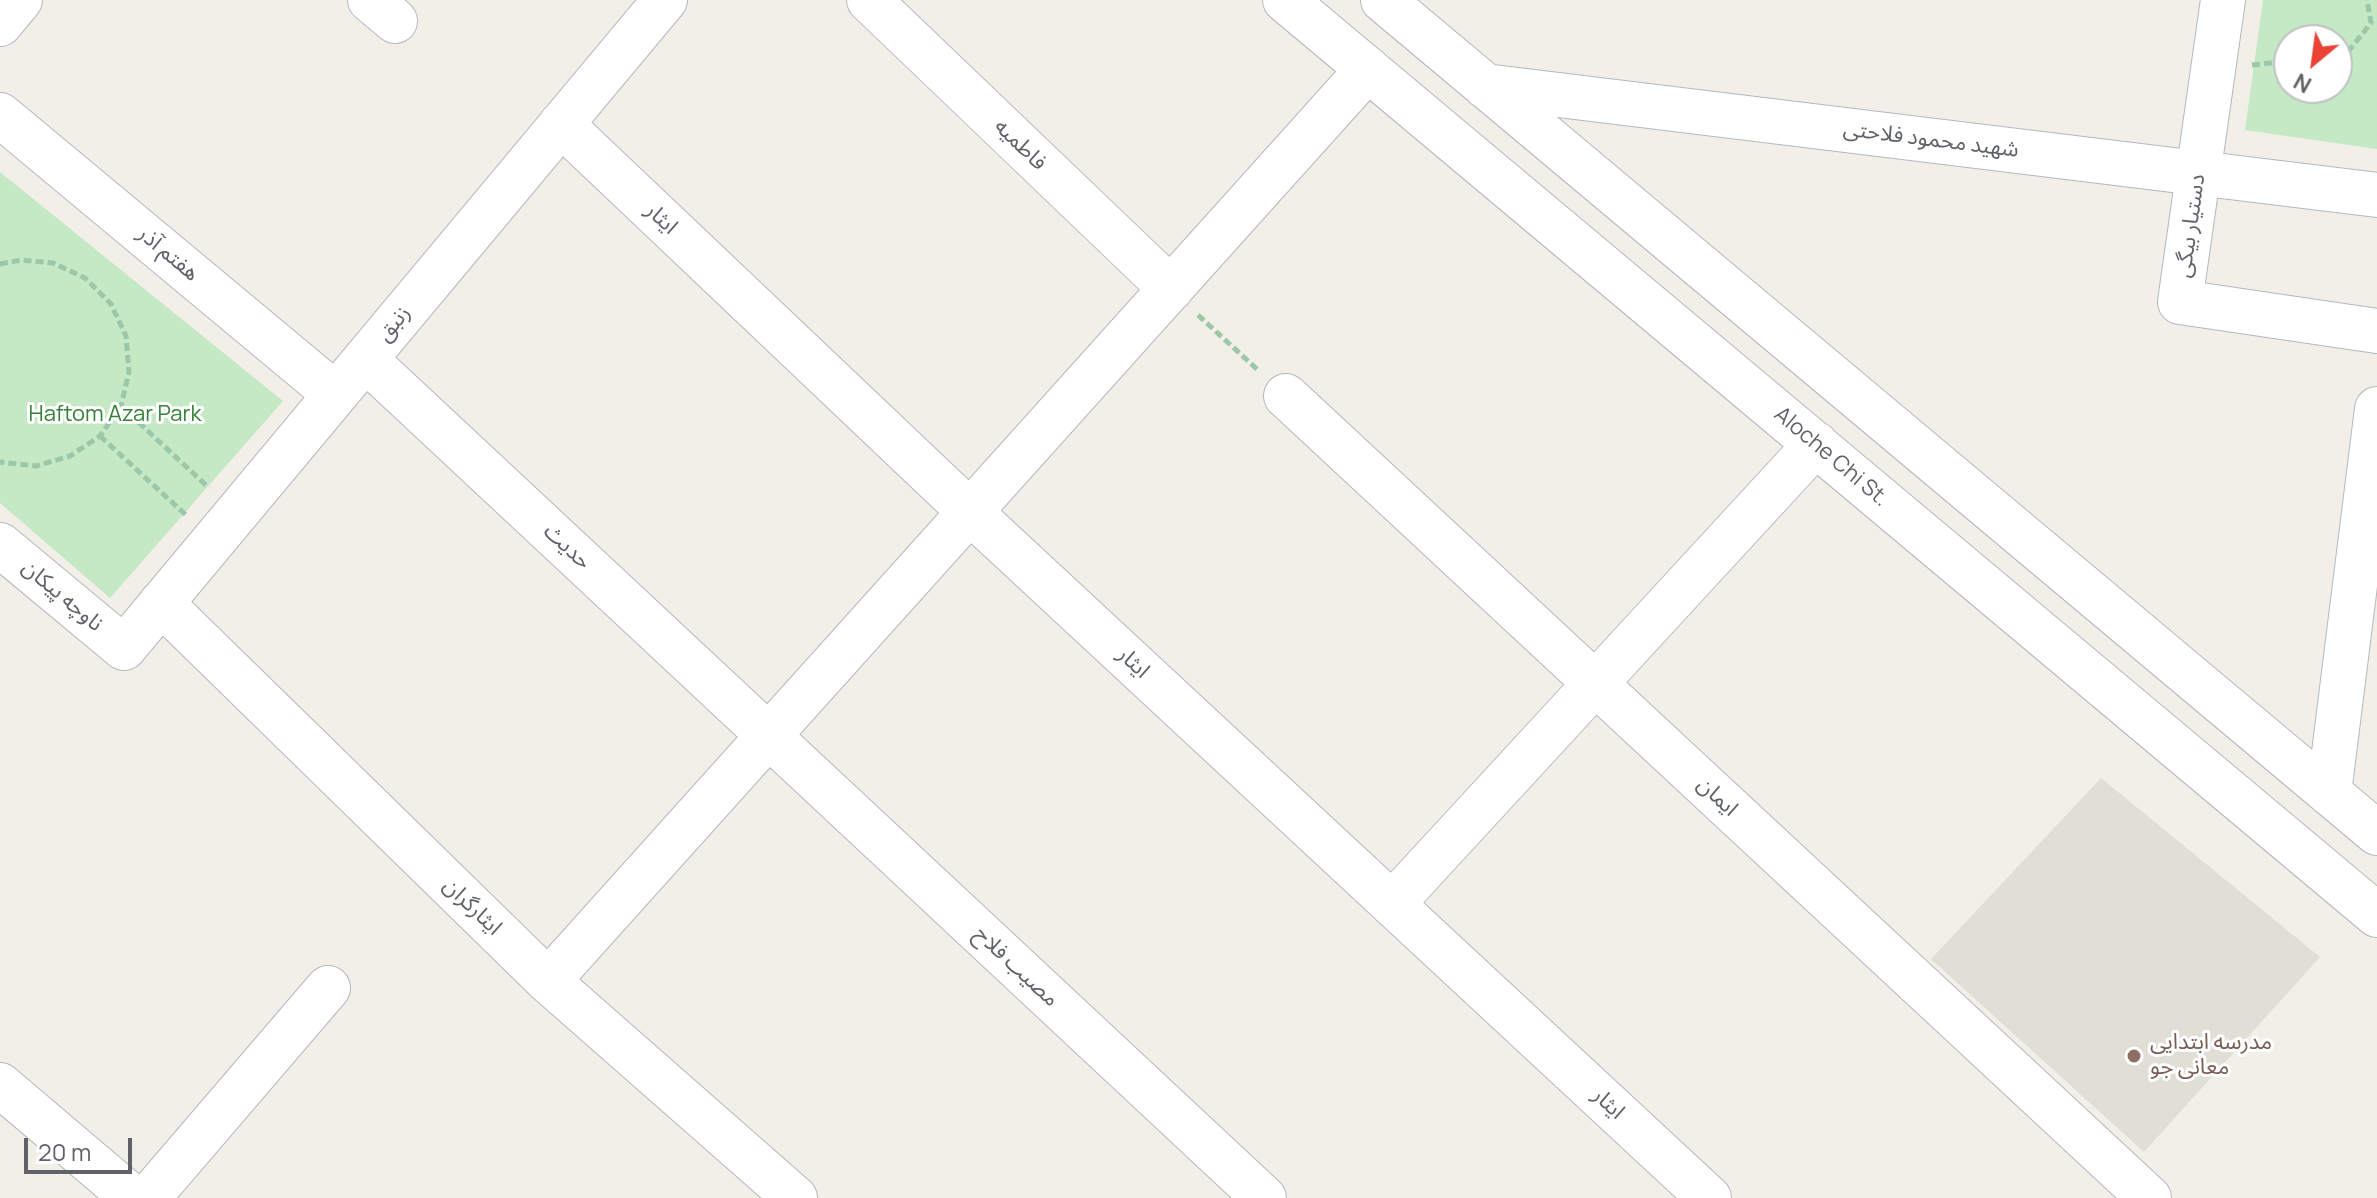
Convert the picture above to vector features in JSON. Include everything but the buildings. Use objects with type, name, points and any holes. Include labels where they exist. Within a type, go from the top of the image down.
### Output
[{"type":"street","points":[[0,24],[20,0]]},
{"type":"street","name":"زنبق","points":[[124,648],[665,0]]},
{"type":"street","name":"فاطمیه","points":[[869,0],[1171,289]]},
{"type":"street","name":"Aloche Chi St.","points":[[1285,0],[2377,915]]},
{"type":"street","points":[[1383,0],[2377,833]]},
{"type":"street","name":"دستیار بیگی","points":[[2223,0],[2180,302],[2377,331]]},
{"type":"street","points":[[548,981],[1368,69]]},
{"type":"street","name":"شهید محمود فلاحتی","points":[[1485,86],[2377,195]]},
{"type":"street","name":"هفتم آذر","points":[[0,115],[335,394]]},
{"type":"street","name":"ایثار","points":[[561,124],[970,512],[1709,1198]]},
{"type":"street","points":[[2331,189],[2370,214],[2377,224]]},
{"type":"street","name":"حدیث","points":[[365,359],[769,735]]},
{"type":"street","name":"ایمان","points":[[1286,396],[2149,1198]]},
{"type":"street","points":[[2329,793],[2369,534],[2377,409]]},
{"type":"street","points":[[1392,904],[1816,444]]},
{"type":"street","name":"ناوچه پیکان","points":[[8,566],[124,648]]},
{"type":"street","name":"ایثارگران","points":[[161,603],[548,981],[795,1198]]},
{"type":"street","name":"مصیب فلاح","points":[[769,735],[1264,1198]]},
{"type":"street","points":[[148,1198],[328,988]]},
{"type":"street","points":[[0,1085],[133,1198]]},
{"type":"path","points":[[2353,46],[2374,24],[2367,0]]},
{"type":"path","points":[[0,264],[21,260],[53,263],[85,278],[111,304],[126,336],[129,372],[121,406],[100,436],[70,456],[48,463],[36,466],[0,462]]},
{"type":"path","points":[[1171,289],[1286,396]]},
{"type":"path","points":[[121,406],[225,526]]},
{"type":"path","points":[[100,436],[225,526]]},
{"type":"shaded area","name":"مدرسه ابتدایی معانی جو","points":[[2101,778],[2320,957],[2144,1152],[1931,959]]},
{"type":"green space","points":[[2263,0],[2377,0],[2377,149],[2245,130]]},
{"type":"green space","name":"Haftom Azar Park","points":[[0,172],[283,401],[110,598],[0,503]]},
{"type":"place","name":"مدرسه ابتدایی معانی جو","points":[[2134,1056]]}]
